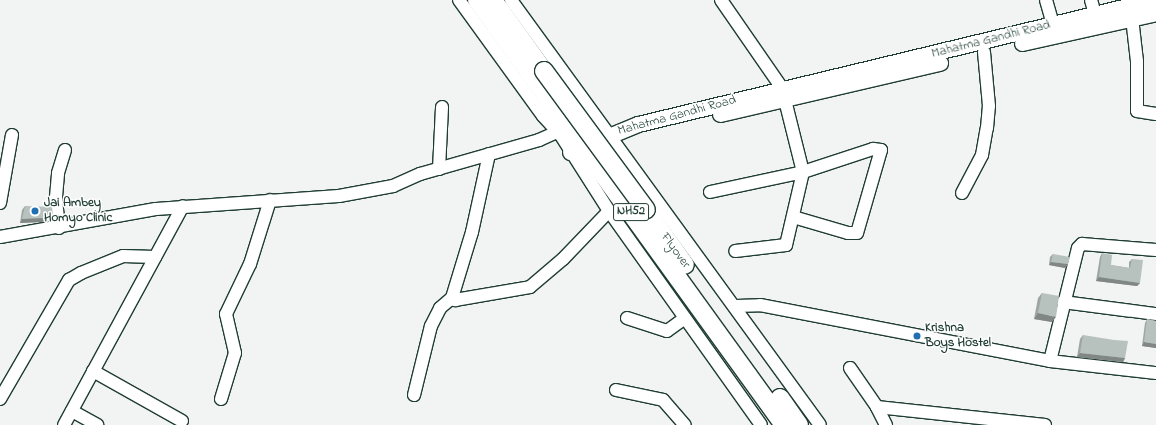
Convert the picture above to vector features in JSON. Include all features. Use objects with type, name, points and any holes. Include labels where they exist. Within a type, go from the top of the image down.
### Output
[{"type":"highway","name":"NH52","points":[[477,0],[576,149],[784,425]]},
{"type":"highway","name":"Flyover","points":[[493,0],[799,425]]},
{"type":"main road","name":"Mahatma Gandhi Road","points":[[576,149],[638,124],[984,52],[1054,30],[1093,7],[1152,0]]},
{"type":"main road","name":"Mahatma Gandhi Road","points":[[784,94],[1054,30],[1156,13]]},
{"type":"street","points":[[459,0],[543,116],[557,132],[576,149],[609,212],[761,425]]},
{"type":"street","points":[[511,0],[736,306],[820,425]]},
{"type":"street","points":[[721,0],[784,94],[804,172],[786,245],[735,250]]},
{"type":"street","points":[[1046,0],[1054,30]]},
{"type":"street","points":[[1132,18],[1137,62],[1137,111],[1156,114]]},
{"type":"street","points":[[962,193],[978,164],[988,128],[989,106],[984,52]]},
{"type":"street","points":[[439,169],[442,107]]},
{"type":"street","points":[[0,237],[59,228],[87,219],[183,206],[270,200],[314,200],[393,186],[420,174],[557,132]]},
{"type":"street","points":[[0,203],[12,135]]},
{"type":"street","points":[[59,228],[56,197],[58,173],[65,150]]},
{"type":"street","points":[[710,192],[804,172],[873,150],[882,151],[857,233],[848,234],[793,217]]},
{"type":"street","points":[[414,394],[431,326],[440,308],[452,298],[472,232],[488,154]]},
{"type":"street","points":[[221,398],[235,361],[234,345],[226,314],[250,264],[270,200]]},
{"type":"street","points":[[64,425],[183,206]]},
{"type":"street","points":[[452,298],[462,300],[530,287],[563,259],[609,212]]},
{"type":"street","points":[[1050,361],[1063,302],[1078,248],[1082,244],[1156,250]]},
{"type":"street","points":[[0,399],[69,280],[81,273],[123,256],[155,257]]},
{"type":"street","points":[[1063,302],[1156,314]]},
{"type":"street","points":[[736,306],[760,305],[1050,361],[1156,373]]},
{"type":"street","points":[[627,318],[667,331],[685,318]]},
{"type":"street","points":[[850,368],[877,407],[886,425]]},
{"type":"street","points":[[93,371],[182,421]]},
{"type":"street","points":[[616,390],[663,400],[685,425]]},
{"type":"street","points":[[877,407],[1045,425]]},
{"type":"street","points":[[72,410],[97,425]]},
{"type":"building","points":[[25,206],[52,207],[53,215],[44,218],[22,219]]},
{"type":"building","points":[[1102,253],[1112,255],[1111,265],[1130,268],[1132,259],[1143,260],[1140,283],[1099,277]]},
{"type":"building","points":[[1053,254],[1070,257],[1068,264],[1051,262]]},
{"type":"building","points":[[1042,293],[1059,296],[1056,317],[1038,313]]},
{"type":"building","points":[[1147,319],[1156,321],[1156,344],[1144,342]]},
{"type":"building","points":[[1083,335],[1128,341],[1125,358],[1080,353]]},
{"type":"place","name":"Jai Ambey Homyo Clinic","points":[[35,211]]},
{"type":"place","name":"Krishna Boys Hostel","points":[[917,336]]}]
